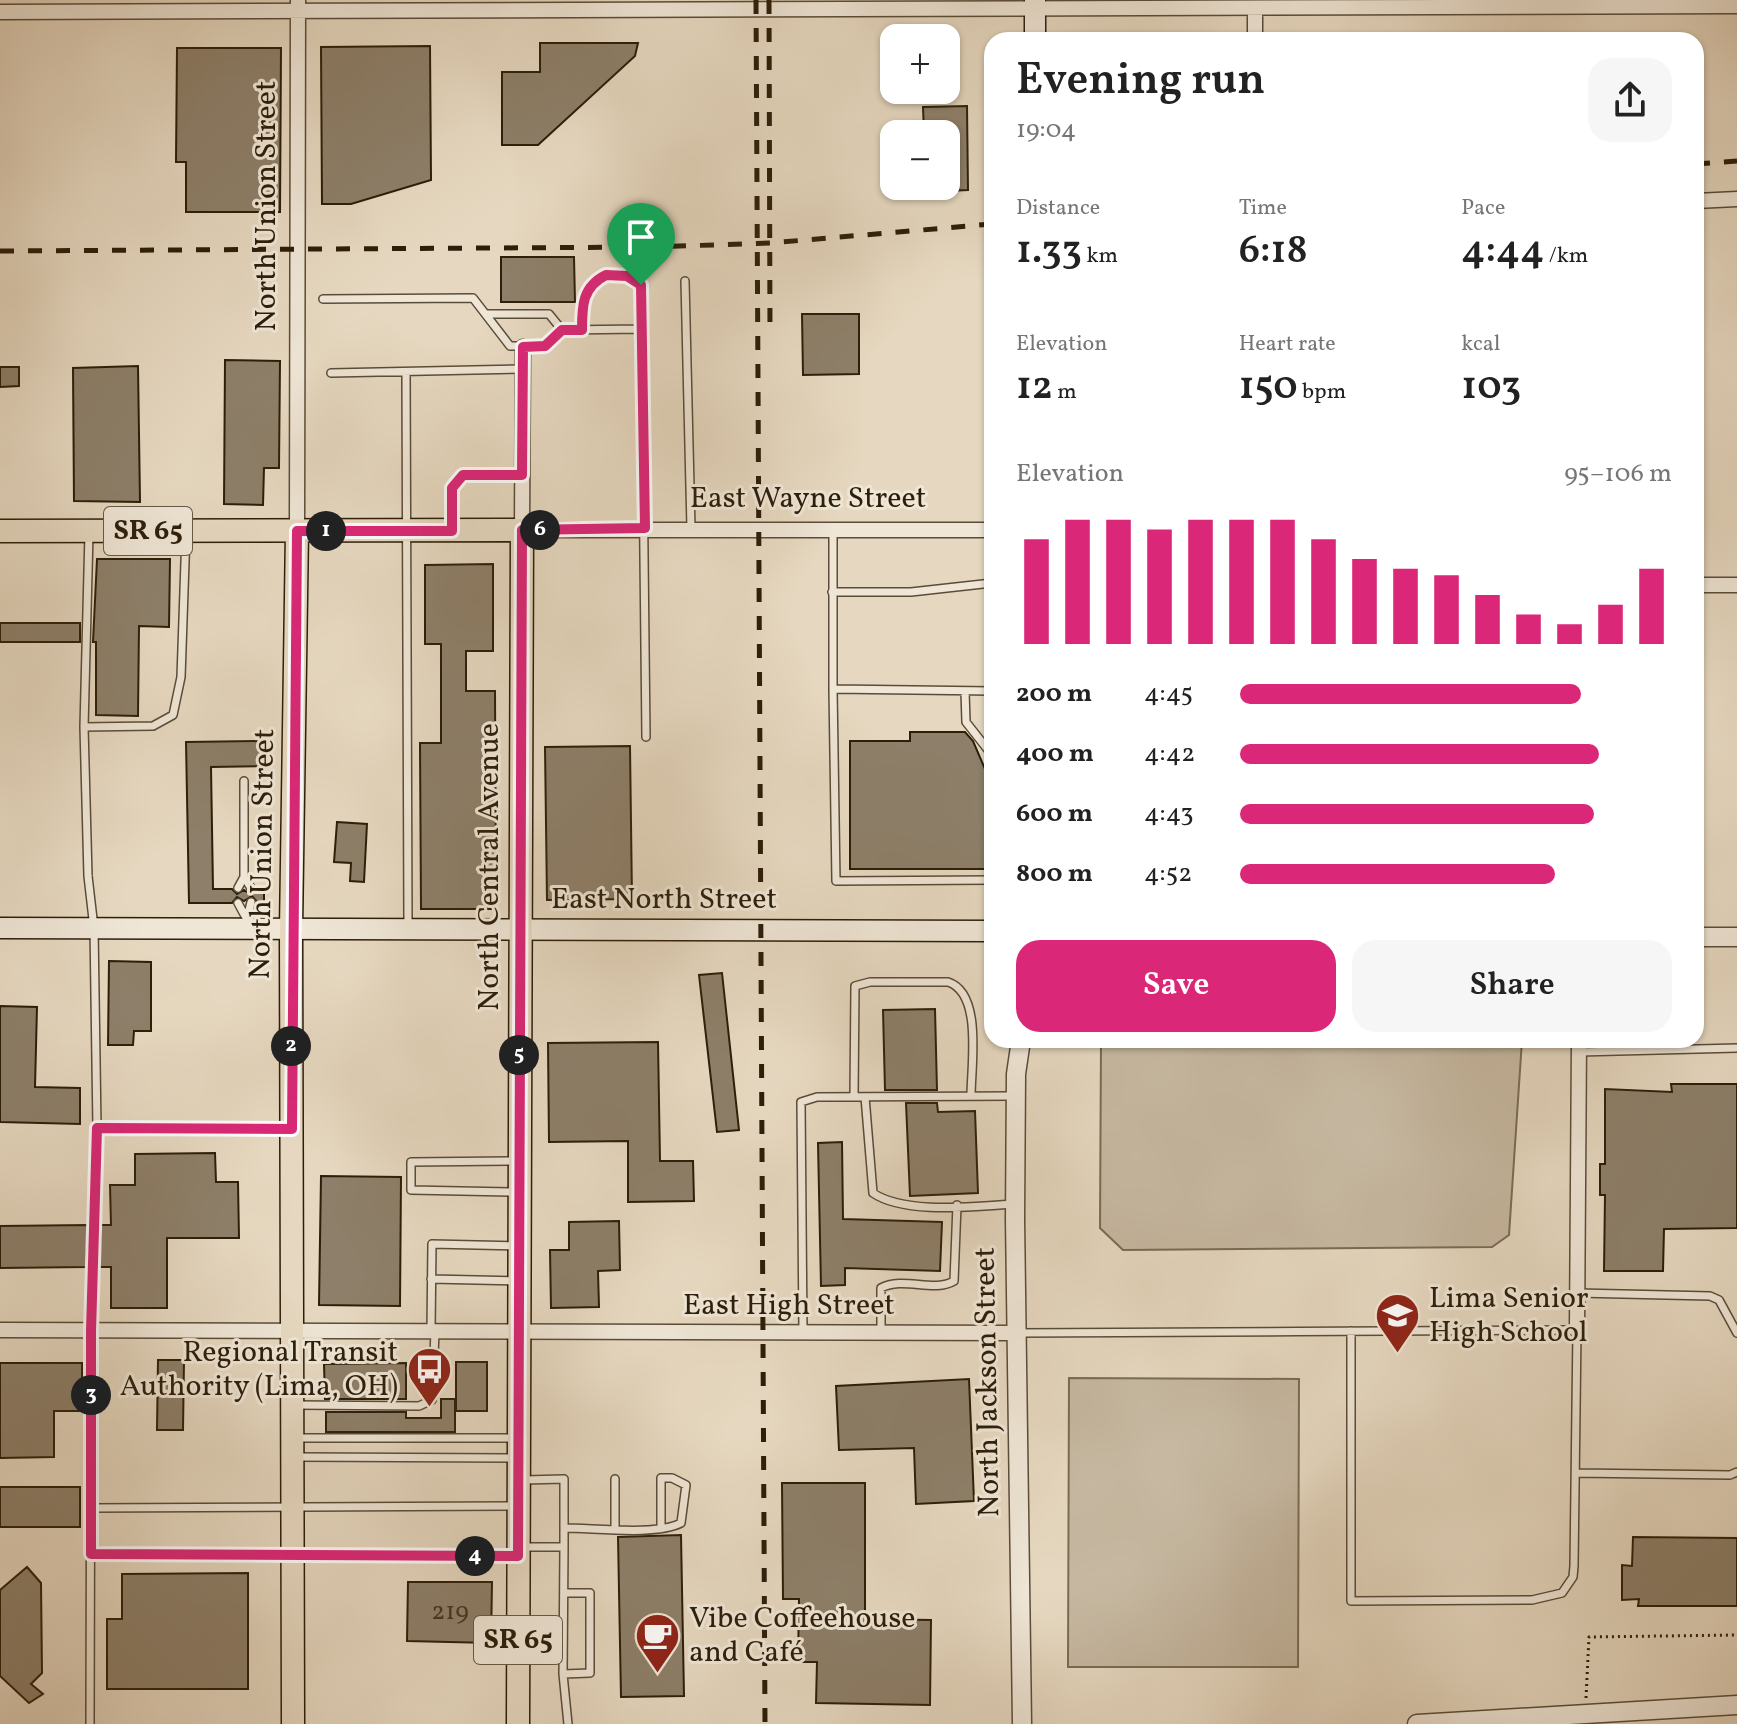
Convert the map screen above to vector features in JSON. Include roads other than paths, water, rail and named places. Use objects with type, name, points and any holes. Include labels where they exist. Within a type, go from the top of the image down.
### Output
[{"type":"main road","points":[[1035,4],[1035,32]]},
{"type":"main road","name":"East Wayne Street","points":[[0,531],[522,530]]},
{"type":"main road","name":"North Central Avenue","points":[[518,1724],[522,530]]},
{"type":"main road","name":"North Union Street","points":[[293,1716],[291,929],[297,531]]},
{"type":"main road","name":"East North Street","points":[[0,928],[245,922],[291,929],[984,931]]},
{"type":"street","points":[[0,12],[89,6],[1035,4],[1255,8],[1497,3],[1737,6]]},
{"type":"street","name":"North Union Street","points":[[297,531],[298,6]]},
{"type":"street","points":[[1255,8],[1255,32]]},
{"type":"street","points":[[1704,201],[1737,199]]},
{"type":"street","name":"North Central Avenue","points":[[522,530],[523,347]]},
{"type":"street","name":"East Wayne Street","points":[[522,530],[984,530]]},
{"type":"street","points":[[1704,585],[1737,585]]},
{"type":"street","points":[[1704,937],[1737,937]]},
{"type":"street","name":"North Jackson Street","points":[[1020,1048],[1016,1096],[1015,1204],[1022,1724]]},
{"type":"street","points":[[1577,1330],[1579,1048]]},
{"type":"street","name":"East High Street","points":[[0,1330],[1016,1333]]},
{"type":"street","points":[[1417,1724],[1511,1722],[1586,1714],[1628,1718],[1737,1705]]},
{"type":"lane","points":[[582,330],[582,301],[597,280],[606,275],[627,276],[641,285],[646,737]]},
{"type":"lane","points":[[685,281],[691,528]]},
{"type":"lane","points":[[323,299],[473,298],[510,346],[545,346],[562,330],[642,329]]},
{"type":"lane","points":[[488,314],[549,314],[562,330]]},
{"type":"lane","points":[[331,373],[523,369]]},
{"type":"lane","points":[[406,372],[408,929]]},
{"type":"lane","points":[[452,531],[452,488],[463,475],[522,475]]},
{"type":"lane","points":[[833,529],[836,881],[984,880]]},
{"type":"lane","points":[[89,531],[84,727],[88,876],[94,928],[97,1128],[91,1331],[90,1724]]},
{"type":"lane","points":[[84,727],[153,726],[173,715],[181,677],[186,531]]},
{"type":"lane","points":[[832,592],[911,592],[984,584]]},
{"type":"lane","points":[[833,689],[984,691]]},
{"type":"lane","points":[[965,691],[966,722],[984,745]]},
{"type":"lane","points":[[238,888],[244,877],[244,781]]},
{"type":"lane","points":[[244,877],[251,888]]},
{"type":"lane","points":[[245,922],[251,902]]},
{"type":"lane","points":[[238,903],[245,922]]},
{"type":"lane","points":[[854,1097],[852,998],[855,986],[870,982],[948,982],[963,990],[971,1016],[971,1096]]},
{"type":"lane","points":[[1704,1048],[1737,1048]]},
{"type":"lane","points":[[803,1332],[801,1102],[817,1097],[1016,1096]]},
{"type":"lane","points":[[865,1097],[873,1193],[894,1202],[1015,1204]]},
{"type":"lane","points":[[97,1128],[292,1129]]},
{"type":"lane","points":[[519,1161],[411,1162],[411,1190],[519,1192]]},
{"type":"lane","points":[[881,1332],[881,1288],[893,1283],[942,1284],[954,1281],[957,1205]]},
{"type":"lane","points":[[294,1405],[419,1406],[432,1400],[432,1244],[519,1246]]},
{"type":"lane","points":[[431,1279],[519,1281]]},
{"type":"lane","points":[[1578,1293],[1710,1296],[1719,1300],[1737,1333]]},
{"type":"lane","points":[[1351,1331],[1351,1601],[1532,1600],[1562,1593],[1573,1577],[1574,1566],[1577,1330]]},
{"type":"lane","name":"East High Street","points":[[1016,1333],[1577,1330]]},
{"type":"lane","points":[[294,1448],[517,1459]]},
{"type":"lane","points":[[294,1448],[517,1459],[564,1479],[563,1674],[568,1724]]},
{"type":"lane","points":[[1576,1473],[1730,1475],[1737,1472]]},
{"type":"lane","points":[[564,1528],[661,1528],[681,1523],[686,1485],[672,1478],[661,1478],[661,1528]]},
{"type":"lane","points":[[615,1479],[615,1528]]},
{"type":"lane","points":[[91,1508],[518,1506]]},
{"type":"lane","points":[[91,1554],[294,1557],[518,1552],[564,1547]]},
{"type":"lane","points":[[563,1674],[590,1673],[590,1593],[564,1593]]},
{"type":"railway","points":[[756,0],[765,1724]]},
{"type":"railway","points":[[769,0],[770,336]]},
{"type":"railway","points":[[1704,163],[1737,161]]},
{"type":"railway","points":[[0,251],[652,247],[770,243],[984,225]]},
{"type":"place","name":"Lima Senior High School","points":[[1398,1355]]},
{"type":"place","name":"Regional Transit Authority (Lima, OH)","points":[[429,1409]]},
{"type":"place","name":"Vibe Coffeehouse and Café","points":[[658,1675]]}]
